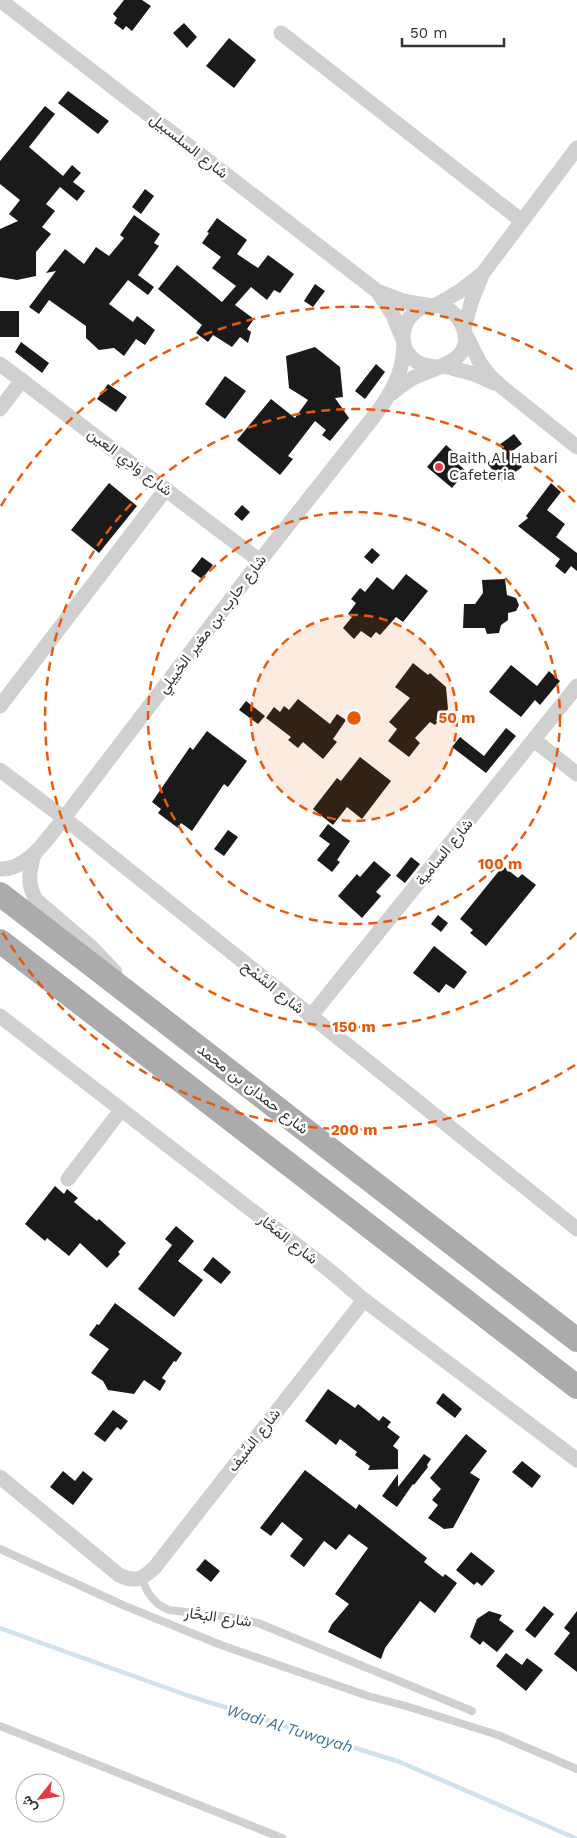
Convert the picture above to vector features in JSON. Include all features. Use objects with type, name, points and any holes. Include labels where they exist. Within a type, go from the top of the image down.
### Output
[{"type":"main road","name":"شارع حمدان بن محمد","points":[[0,894],[577,1340]]},
{"type":"main road","points":[[0,942],[577,1387]]},
{"type":"street","name":"شارع السلسبيل","points":[[0,0],[377,291],[403,301],[433,306]]},
{"type":"street","points":[[281,33],[522,221]]},
{"type":"street","points":[[442,367],[452,362],[462,350],[464,331],[472,300],[483,273],[577,148]]},
{"type":"street","points":[[433,306],[460,291],[483,273]]},
{"type":"street","name":"شارع السلسبيل","points":[[377,291],[393,315],[403,343]]},
{"type":"street","points":[[502,387],[474,374],[442,367],[428,367],[417,363],[409,355],[403,343],[403,331],[407,322],[421,308],[433,306],[445,308],[453,312],[460,320],[480,363],[502,387],[577,447]]},
{"type":"street","name":"شارع حارب بن مغير الخييلي","points":[[0,868],[12,868],[34,854],[64,818],[260,561],[390,395],[400,371],[403,343]]},
{"type":"street","name":"شارع وَادِي العين","points":[[0,364],[260,561]]},
{"type":"street","name":"شارع حارب بن مغير الخييلي","points":[[390,395],[413,378],[442,367]]},
{"type":"street","points":[[0,409],[22,380]]},
{"type":"street","points":[[0,706],[166,489]]},
{"type":"street","name":"شارع السامية","points":[[310,1017],[577,686]]},
{"type":"street","points":[[534,740],[577,774]]},
{"type":"street","name":"شارع السَّمْح","points":[[0,770],[64,818],[577,1229]]},
{"type":"street","name":"شارع حارب بن مغير الخييلي","points":[[34,854],[29,880],[30,890],[36,900],[91,947],[136,999]]},
{"type":"street","name":"شارع المَحَّار","points":[[0,1016],[329,1270],[364,1300],[577,1460]]},
{"type":"street","points":[[68,1179],[121,1110]]},
{"type":"street","name":"شارع السِّيف","points":[[142,1579],[155,1567],[364,1300]]},
{"type":"street","points":[[0,1477],[120,1575],[134,1580],[142,1579]]},
{"type":"lane","points":[[0,1549],[125,1606],[221,1645],[368,1696],[498,1735],[577,1769]]},
{"type":"lane","name":"شارع البَحَّار","points":[[142,1579],[151,1597],[168,1610],[237,1618],[258,1623],[472,1712]]},
{"type":"lane","points":[[0,1726],[282,1838]]},
{"type":"building","points":[[124,0],[142,0],[151,6],[132,31],[126,26],[123,30],[114,23],[117,18],[113,14]]},
{"type":"building","points":[[184,23],[197,37],[187,48],[173,33]]},
{"type":"building","points":[[229,38],[256,60],[234,88],[206,66]]},
{"type":"building","points":[[68,91],[109,121],[98,134],[58,103]]},
{"type":"building","points":[[45,106],[55,114],[29,147],[63,176],[72,165],[81,173],[73,182],[85,191],[77,201],[60,187],[46,204],[55,211],[42,227],[51,234],[36,252],[36,276],[17,280],[0,277],[0,229],[18,221],[9,214],[20,200],[0,184],[0,161]]},
{"type":"building","points":[[145,189],[154,196],[141,214],[132,207]]},
{"type":"building","points":[[134,215],[160,234],[154,243],[159,246],[138,275],[154,287],[148,295],[128,280],[109,304],[133,322],[137,316],[155,330],[145,345],[136,339],[124,356],[114,348],[99,350],[86,338],[86,326],[49,300],[39,314],[29,307],[56,271],[46,273],[65,249],[84,264],[96,247],[109,256],[124,238],[120,235]]},
{"type":"building","points":[[217,218],[247,240],[237,254],[258,268],[268,255],[294,274],[280,293],[274,290],[267,300],[251,287],[235,305],[254,319],[247,329],[251,332],[248,343],[240,337],[232,347],[213,335],[208,342],[196,333],[202,325],[158,289],[177,265],[222,302],[236,286],[212,268],[221,257],[202,243]]},
{"type":"building","points":[[315,284],[325,291],[313,307],[304,301]]},
{"type":"building","points":[[0,311],[19,311],[19,337],[0,337]]},
{"type":"building","points":[[21,342],[49,363],[42,373],[15,352]]},
{"type":"building","points":[[315,347],[340,367],[343,397],[335,398],[349,418],[330,441],[322,435],[326,430],[315,421],[288,456],[293,459],[280,475],[237,440],[271,399],[295,418],[308,400],[289,388],[286,356]]},
{"type":"building","points":[[376,364],[385,372],[365,399],[355,391]]},
{"type":"building","points":[[225,376],[246,391],[225,419],[205,404]]},
{"type":"building","points":[[108,384],[127,397],[116,412],[97,399]]},
{"type":"building","points":[[514,434],[522,444],[511,452],[522,467],[502,482],[487,463],[504,451],[499,445]]},
{"type":"building","points":[[446,445],[460,457],[456,462],[466,471],[452,488],[427,467]]},
{"type":"building","points":[[109,483],[137,506],[99,553],[71,530]]},
{"type":"building","points":[[551,483],[561,492],[547,510],[565,524],[556,537],[577,553],[577,571],[571,566],[565,574],[555,566],[560,559],[518,526],[528,518],[526,516]]},
{"type":"building","points":[[242,505],[250,512],[242,521],[234,514]]},
{"type":"building","points":[[372,548],[380,555],[372,564],[364,557]]},
{"type":"building","points":[[202,557],[213,565],[202,579],[191,571]]},
{"type":"building","points":[[406,574],[428,591],[403,622],[396,617],[380,635],[376,632],[371,638],[361,631],[354,639],[343,628],[352,617],[348,614],[356,603],[351,599],[360,588],[365,592],[377,577],[393,590]]},
{"type":"building","points":[[505,579],[507,595],[516,598],[519,605],[516,611],[508,613],[508,620],[501,625],[499,633],[487,634],[485,628],[463,628],[464,604],[475,604],[483,593],[482,580]]},
{"type":"building","points":[[413,663],[428,675],[430,673],[446,687],[448,709],[435,725],[430,722],[415,738],[420,743],[409,757],[388,741],[397,729],[389,722],[410,698],[395,687]]},
{"type":"building","points":[[511,665],[537,686],[549,671],[560,681],[540,705],[535,700],[521,717],[489,692]]},
{"type":"building","points":[[298,699],[330,724],[337,714],[346,720],[333,739],[337,742],[323,759],[303,742],[298,748],[288,740],[291,737],[266,718],[274,707],[280,712],[284,706],[289,710]]},
{"type":"building","points":[[246,701],[265,716],[258,724],[239,710]]},
{"type":"building","points":[[506,728],[516,736],[486,773],[452,747],[460,737],[484,756]]},
{"type":"building","points":[[207,731],[247,761],[228,787],[224,784],[192,831],[181,823],[178,828],[158,813],[161,809],[152,802],[190,747],[193,750]]},
{"type":"building","points":[[360,757],[391,781],[362,819],[347,807],[333,825],[313,809],[337,778],[341,781]]},
{"type":"building","points":[[328,824],[350,841],[337,860],[340,862],[332,872],[317,860],[330,844],[319,836]]},
{"type":"building","points":[[228,830],[238,837],[224,856],[214,849]]},
{"type":"building","points":[[411,857],[420,864],[405,883],[396,876]]},
{"type":"building","points":[[374,861],[391,875],[376,892],[381,896],[362,918],[338,896],[357,874],[360,877]]},
{"type":"building","points":[[503,866],[518,878],[522,874],[536,885],[486,946],[470,933],[473,930],[460,919]]},
{"type":"building","points":[[438,915],[448,923],[441,932],[431,924]]},
{"type":"building","points":[[434,946],[467,972],[454,989],[446,984],[439,993],[413,973]]},
{"type":"building","points":[[55,1186],[64,1194],[67,1189],[78,1198],[74,1202],[97,1221],[99,1219],[126,1243],[118,1252],[120,1254],[107,1268],[80,1243],[69,1256],[47,1238],[45,1241],[25,1224]]},
{"type":"building","points":[[176,1226],[194,1241],[178,1261],[203,1280],[174,1317],[138,1289],[172,1245],[165,1239]]},
{"type":"building","points":[[213,1257],[231,1272],[221,1284],[203,1270]]},
{"type":"building","points":[[115,1303],[182,1353],[162,1378],[166,1381],[160,1391],[144,1380],[134,1394],[108,1390],[103,1381],[91,1373],[109,1349],[89,1335]]},
{"type":"building","points":[[328,1389],[355,1408],[358,1404],[379,1421],[383,1416],[391,1422],[387,1427],[400,1437],[393,1446],[398,1450],[398,1469],[368,1470],[370,1466],[355,1455],[357,1452],[340,1439],[336,1445],[305,1421]]},
{"type":"building","points":[[443,1393],[462,1409],[455,1418],[436,1403]]},
{"type":"building","points":[[113,1410],[128,1421],[121,1430],[117,1427],[105,1442],[94,1434]]},
{"type":"building","points":[[466,1434],[487,1451],[470,1473],[480,1479],[453,1528],[444,1529],[428,1518],[438,1505],[432,1500],[441,1489],[430,1478]]},
{"type":"building","points":[[424,1454],[431,1459],[427,1465],[428,1467],[397,1507],[382,1496],[398,1474],[398,1487]]},
{"type":"building","points":[[522,1461],[541,1476],[532,1488],[512,1472]]},
{"type":"building","points":[[305,1470],[356,1509],[359,1504],[427,1558],[424,1562],[443,1577],[445,1574],[457,1583],[435,1613],[420,1601],[385,1648],[381,1659],[328,1632],[332,1624],[349,1604],[335,1594],[368,1548],[349,1534],[336,1550],[324,1541],[304,1567],[290,1556],[303,1539],[282,1522],[271,1536],[260,1528]]},
{"type":"building","points":[[63,1471],[75,1481],[83,1471],[93,1479],[73,1505],[50,1487]]},
{"type":"building","points":[[471,1552],[495,1571],[482,1586],[477,1582],[474,1585],[456,1570]]},
{"type":"building","points":[[205,1559],[220,1571],[211,1582],[196,1570]]},
{"type":"building","points":[[544,1606],[554,1614],[535,1638],[525,1630]]},
{"type":"building","points":[[489,1611],[502,1615],[499,1620],[514,1631],[497,1652],[483,1641],[480,1645],[470,1637],[477,1619]]},
{"type":"building","points":[[577,1611],[577,1672],[554,1654],[570,1633],[564,1628]]},
{"type":"building","points":[[506,1653],[522,1665],[527,1658],[543,1670],[526,1691],[496,1666]]},
{"type":"waterway","name":"Wadi Al Tuwayah","points":[[0,1628],[189,1696],[400,1762],[575,1838]]},
{"type":"place","name":"Baith Al Habari Cafeteria","points":[[439,467]]}]
